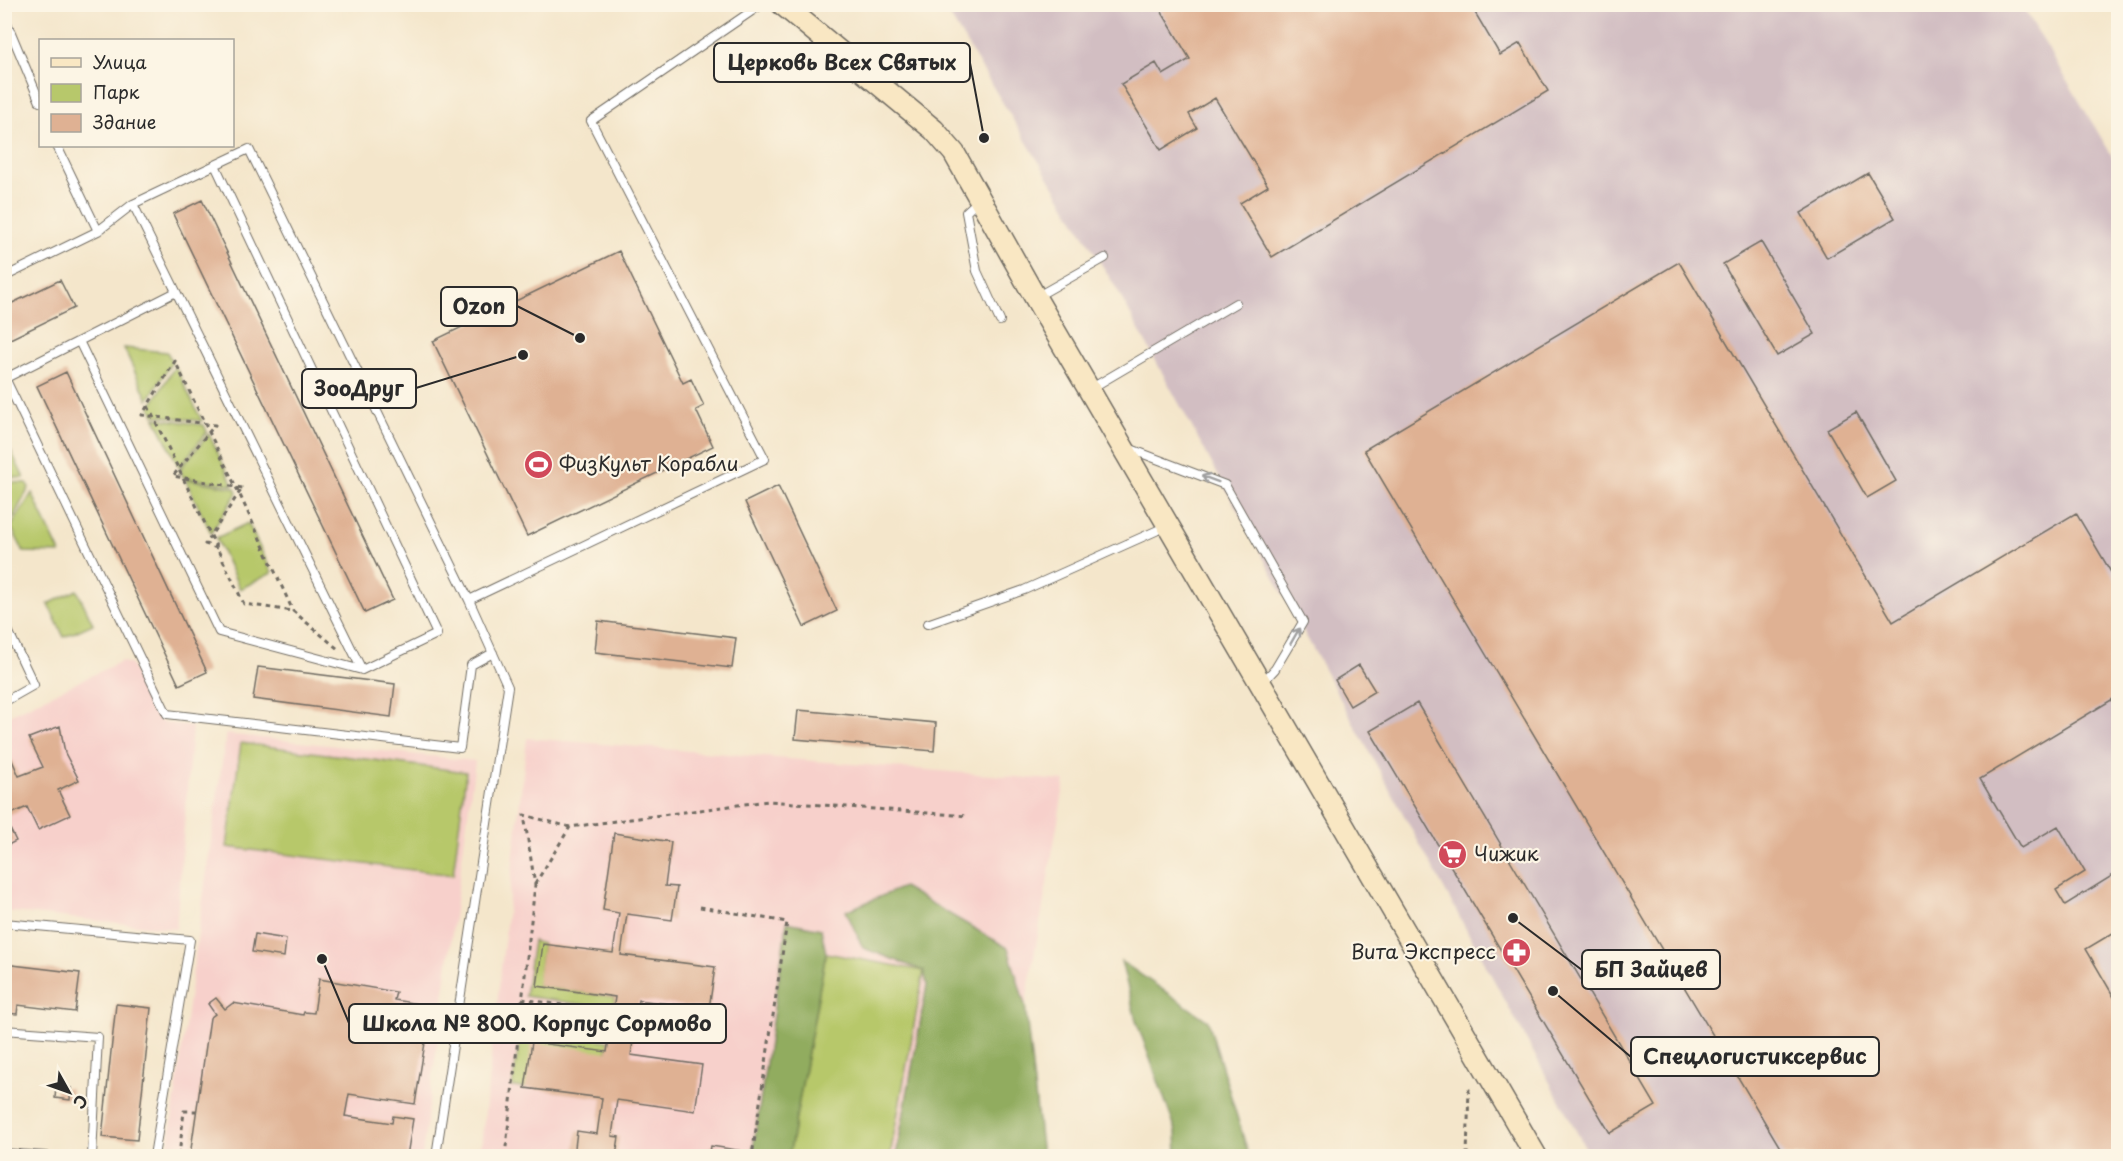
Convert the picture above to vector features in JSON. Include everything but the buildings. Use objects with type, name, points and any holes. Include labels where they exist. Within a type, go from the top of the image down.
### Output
[{"type":"street","points":[[782,4],[934,130],[954,153],[1035,297],[1536,1156]]},
{"type":"lane","points":[[469,600],[765,459],[591,121],[762,4]]},
{"type":"lane","points":[[4,16],[39,100]]},
{"type":"lane","points":[[57,147],[98,231]]},
{"type":"lane","points":[[4,277],[98,231],[133,204],[249,149],[469,600],[508,687],[436,1156]]},
{"type":"lane","points":[[79,341],[219,632],[362,670],[437,634],[215,165]]},
{"type":"lane","points":[[980,199],[966,212],[977,271],[1000,321]]},
{"type":"lane","points":[[133,204],[362,670]]},
{"type":"lane","points":[[1035,297],[1106,258]]},
{"type":"lane","points":[[176,292],[5,378],[167,714],[460,748],[471,665],[493,653]]},
{"type":"lane","points":[[1089,390],[1236,303]]},
{"type":"lane","points":[[1121,445],[1225,484],[1303,622],[1275,669],[1262,684]]},
{"type":"lane","points":[[927,624],[1024,590],[1168,525]]},
{"type":"lane","points":[[4,622],[34,686],[4,702]]},
{"type":"lane","points":[[4,923],[190,940],[154,1156]]},
{"type":"lane","points":[[4,1030],[98,1037],[92,1156]]},
{"type":"lane","points":[[4,1153],[46,1156]]},
{"type":"path","points":[[217,548],[205,544],[243,488],[236,487],[183,478],[173,476],[209,432],[215,425],[205,423],[142,415],[175,361],[205,423],[209,432],[236,487]]},
{"type":"path","points":[[148,406],[244,604],[293,611]]},
{"type":"path","points":[[239,493],[293,611],[362,670]]},
{"type":"path","points":[[505,1156],[534,885],[524,815],[570,827],[768,801],[968,816]]},
{"type":"path","points":[[534,885],[570,827]]},
{"type":"path","points":[[700,907],[787,921],[752,1156]]},
{"type":"path","points":[[520,1020],[600,1032],[603,1011],[522,999]]},
{"type":"path","points":[[602,1021],[612,1023]]},
{"type":"path","points":[[1467,1156],[1469,1087]]},
{"type":"path","points":[[179,1156],[184,1111],[196,1111]]},
{"type":"shaded area","points":[[943,5],[2022,5],[2118,166],[2118,1156],[1590,1156],[1116,288]]},
{"type":"shaded area","points":[[122,661],[131,665],[161,722],[192,727],[176,929],[5,911],[5,717]]},
{"type":"shaded area","points":[[226,734],[475,761],[422,1156],[167,1156]]},
{"type":"shaded area","points":[[527,738],[1065,781],[999,1156],[480,1156]]},
{"type":"green space","points":[[124,348],[167,352],[172,362],[148,400]]},
{"type":"green space","points":[[175,366],[202,421],[154,415],[150,407]]},
{"type":"green space","points":[[155,418],[204,425],[207,432],[179,467]]},
{"type":"green space","points":[[209,434],[233,485],[183,477],[180,469]]},
{"type":"green space","points":[[11,451],[24,478],[5,477],[5,454]]},
{"type":"green space","points":[[185,479],[235,488],[237,493],[211,533]]},
{"type":"green space","points":[[5,482],[27,483],[29,488],[10,523],[5,512]]},
{"type":"green space","points":[[32,493],[60,553],[24,552],[11,527]]},
{"type":"green space","points":[[248,523],[272,573],[240,589],[216,538]]},
{"type":"green space","points":[[77,590],[93,624],[64,637],[48,604]]},
{"type":"green space","points":[[241,743],[466,772],[453,875],[227,847]]},
{"type":"green space","points":[[903,887],[1008,948],[1025,1005],[1042,1156],[896,1156],[927,985],[924,971],[863,948],[846,911]]},
{"type":"green space","points":[[787,922],[821,929],[826,953],[789,1156],[752,1156]]},
{"type":"green space","points":[[533,941],[543,944],[538,986],[615,997],[613,1009],[525,996]]},
{"type":"green space","points":[[826,953],[924,971],[890,1156],[789,1156]]},
{"type":"green space","points":[[1121,961],[1208,1021],[1249,1156],[1177,1156],[1176,1131],[1136,1020]]},
{"type":"green space","points":[[522,1027],[609,1041],[607,1052],[525,1088],[512,1087]]},
{"type":"place","name":"Церковь Всех Святых","points":[[984,138]]},
{"type":"place","name":"Ozon","points":[[580,338]]},
{"type":"place","name":"ЗооДруг","points":[[523,355]]},
{"type":"place","name":"ФизКульт Корабли","points":[[538,464]]},
{"type":"place","name":"Чижик","points":[[1453,854]]},
{"type":"place","name":"БП Зайцев","points":[[1513,918]]},
{"type":"place","name":"Вита Экспресс","points":[[1517,952]]},
{"type":"place","name":"Школа № 800. Корпус Сормово","points":[[322,959]]},
{"type":"place","name":"Спецлогистиксервис","points":[[1553,991]]}]
